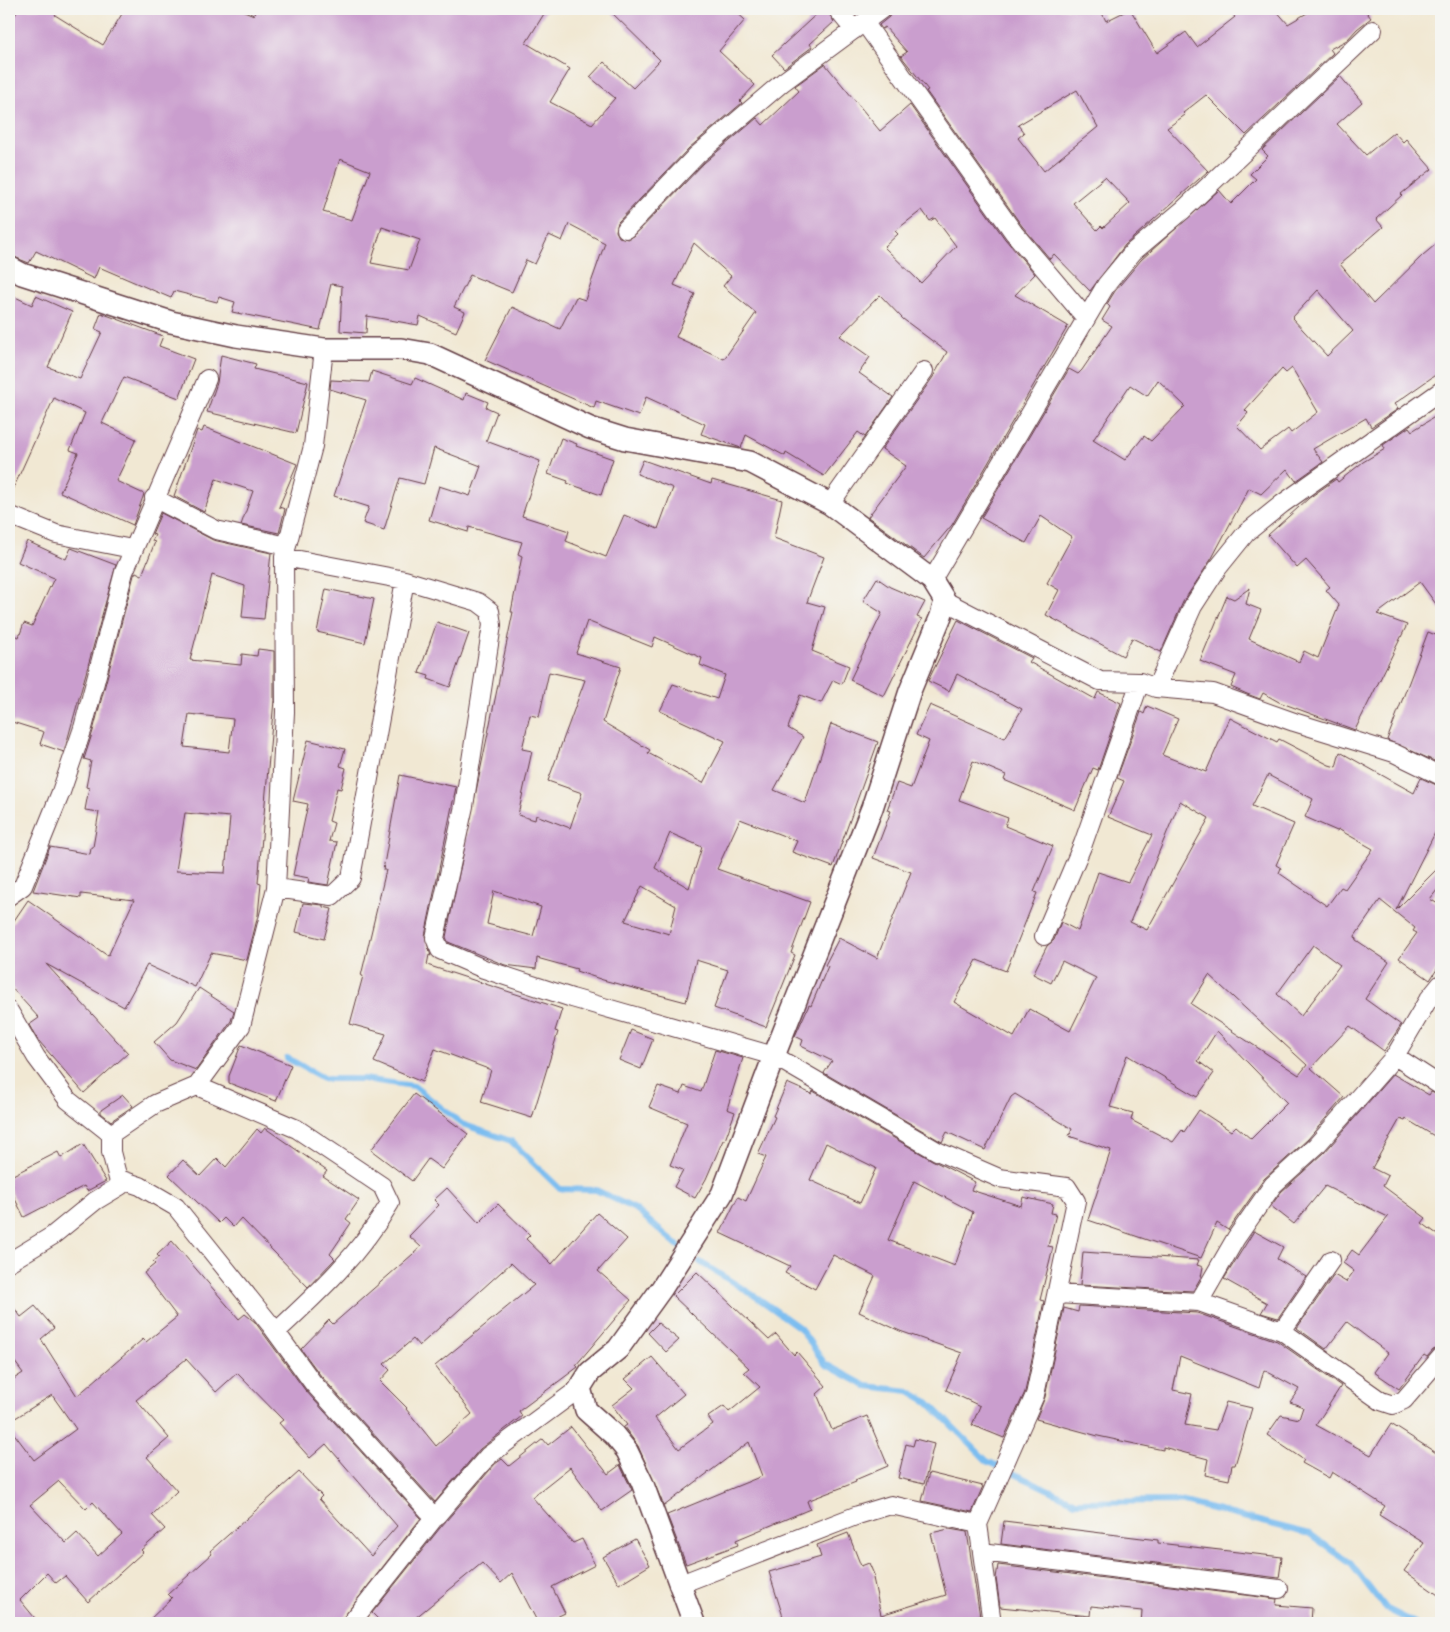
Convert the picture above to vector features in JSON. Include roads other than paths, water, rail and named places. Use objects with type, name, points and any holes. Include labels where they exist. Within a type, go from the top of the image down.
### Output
[{"type":"street","points":[[837,9],[859,26],[1014,234],[1085,317]]},
{"type":"street","points":[[626,229],[697,155],[783,82],[882,9]]},
{"type":"street","points":[[932,580],[1085,317],[1106,285],[1133,252],[1183,210],[1373,30]]},
{"type":"street","points":[[9,267],[22,274],[171,322],[236,336],[324,349],[401,348],[430,354],[590,428],[625,439],[750,462],[830,504],[932,580],[944,601],[1100,681],[1213,693],[1294,722],[1394,753],[1441,776]]},
{"type":"street","points":[[111,1134],[155,1104],[197,1086],[240,1026],[276,888],[285,712],[286,551],[313,446],[324,349]]},
{"type":"street","points":[[830,504],[924,371]]},
{"type":"street","points":[[9,896],[22,886],[61,792],[83,728],[112,612],[132,549],[207,379]]},
{"type":"street","points":[[1044,936],[1148,685],[1193,606],[1217,569],[1246,533],[1282,504],[1441,391]]},
{"type":"street","points":[[154,498],[216,530],[286,551],[405,580],[478,602],[490,611],[492,625],[464,806],[435,938],[440,950],[484,969],[572,998],[774,1056],[937,1151],[999,1178],[1067,1187],[1076,1201],[1035,1395],[978,1524],[992,1623]]},
{"type":"street","points":[[9,515],[56,534],[132,549]]},
{"type":"street","points":[[276,888],[332,896],[351,878],[405,580]]},
{"type":"street","points":[[351,1623],[435,1518],[488,1456],[580,1388],[590,1372],[618,1349],[662,1288],[722,1194],[774,1056],[872,808],[910,691],[942,616],[944,601]]},
{"type":"street","points":[[1199,1302],[1236,1238],[1273,1185],[1316,1146],[1395,1056],[1428,1000],[1441,984]]},
{"type":"street","points":[[9,1011],[36,1057],[68,1100],[111,1134]]},
{"type":"street","points":[[1395,1056],[1441,1086]]},
{"type":"street","points":[[197,1086],[297,1129],[382,1186],[390,1203],[376,1227],[334,1275],[276,1332]]},
{"type":"street","points":[[9,1262],[52,1236],[95,1201],[120,1186],[110,1152],[111,1134]]},
{"type":"street","points":[[119,1179],[140,1186],[176,1207],[276,1332],[313,1383],[435,1518]]},
{"type":"street","points":[[1282,1331],[1331,1260]]},
{"type":"street","points":[[1057,1294],[1199,1302],[1282,1331],[1382,1401],[1393,1405],[1404,1400],[1441,1357]]},
{"type":"street","points":[[580,1388],[586,1410],[614,1435],[627,1451],[642,1482],[678,1585],[694,1623]]},
{"type":"street","points":[[678,1585],[858,1515],[891,1505],[978,1524]]},
{"type":"street","points":[[982,1552],[1279,1589]]},
{"type":"waterway","points":[[287,1058],[325,1079],[363,1079],[414,1086],[462,1124],[511,1141],[560,1189],[596,1190],[635,1209],[682,1249]]},
{"type":"waterway","points":[[700,1262],[758,1298],[800,1328],[825,1364],[866,1386],[909,1391],[928,1402],[987,1461],[1075,1502],[1180,1501],[1310,1534],[1351,1564],[1385,1608],[1415,1623]]}]
